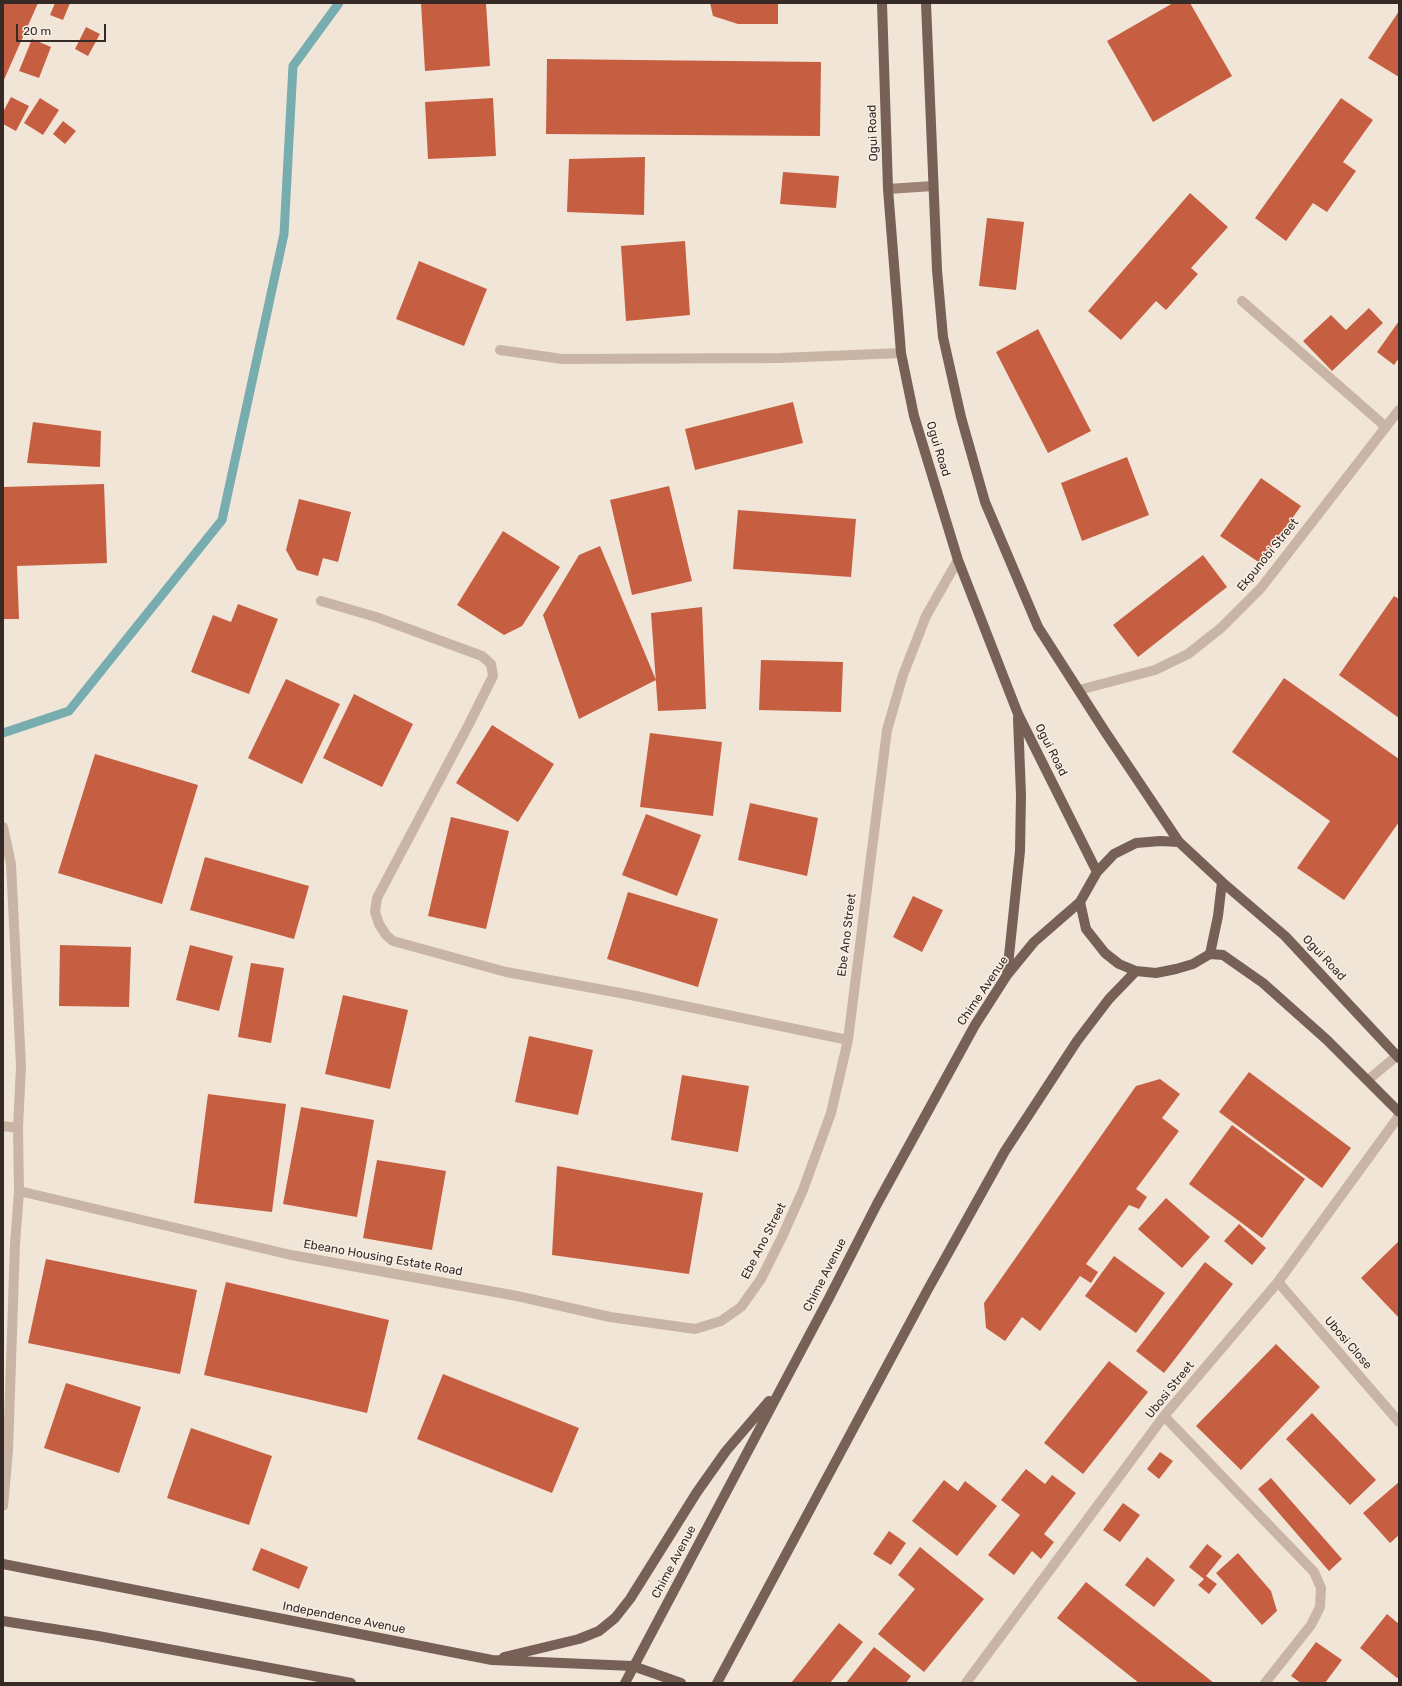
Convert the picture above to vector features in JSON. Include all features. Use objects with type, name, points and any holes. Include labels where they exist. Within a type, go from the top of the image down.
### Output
[{"type":"main road","name":"Ogui Road","points":[[882,3],[888,189],[901,353],[914,416],[958,560],[1018,714],[1097,872]]},
{"type":"main road","points":[[926,3],[937,270],[943,337],[961,416],[985,502],[1038,627],[1104,730],[1179,842],[1222,882],[1218,916],[1210,954]]},
{"type":"main road","points":[[888,189],[933,186]]},
{"type":"main road","points":[[1007,975],[1020,851],[1018,714]]},
{"type":"main road","points":[[1179,842],[1160,841],[1136,843],[1114,854],[1097,872],[1080,902],[1086,929],[1105,954],[1119,964],[1136,971],[1156,973],[1194,964],[1210,954],[1223,955],[1263,983],[1327,1040],[1399,1112]]},
{"type":"main road","name":"Ogui Road","points":[[1222,882],[1285,936],[1398,1056]]},
{"type":"main road","name":"Chime Avenue","points":[[625,1683],[892,1176],[975,1025],[1007,975],[1034,942],[1080,902]]},
{"type":"main road","points":[[717,1683],[926,1291],[1004,1151],[1077,1041],[1109,999],[1136,971]]},
{"type":"main road","points":[[492,1660],[578,1639],[599,1631],[615,1618],[630,1599],[697,1492],[726,1451],[781,1387]]},
{"type":"main road","name":"Independence Avenue","points":[[3,1564],[492,1660],[633,1666],[681,1683]]},
{"type":"main road","points":[[3,1621],[98,1636],[351,1683]]},
{"type":"street","points":[[1242,301],[1386,427]]},
{"type":"street","points":[[500,350],[562,359],[780,358],[901,353]]},
{"type":"street","name":"Ekpunobi Street","points":[[1079,690],[1155,670],[1188,654],[1221,628],[1261,588],[1399,410]]},
{"type":"street","name":"Ebe Ano Street","points":[[741,1307],[761,1279],[782,1238],[804,1190],[831,1113],[848,1040],[887,730],[903,675],[926,616],[958,560]]},
{"type":"street","points":[[321,601],[376,617],[482,656],[491,664],[493,676],[377,898],[375,912],[379,924],[386,935],[393,941],[506,972],[631,994],[848,1040]]},
{"type":"street","points":[[3,827],[11,864],[21,1066],[18,1128],[19,1191],[15,1244],[8,1451],[3,1506]]},
{"type":"street","points":[[1368,1080],[1398,1056]]},
{"type":"street","name":"Ubosi Street","points":[[966,1683],[1164,1416],[1278,1282],[1399,1116]]},
{"type":"street","points":[[3,1126],[18,1128]]},
{"type":"street","name":"Ebeano Housing Estate Road","points":[[19,1191],[290,1255],[517,1296],[610,1317],[695,1329],[722,1321],[741,1307]]},
{"type":"street","name":"Ubosi Close","points":[[1278,1282],[1399,1422]]},
{"type":"street","points":[[1164,1416],[1314,1572],[1321,1588],[1320,1607],[1311,1625],[1265,1683]]},
{"type":"building","points":[[3,3],[38,3],[3,82]]},
{"type":"building","points":[[55,3],[70,3],[63,20],[50,15]]},
{"type":"building","points":[[421,3],[486,3],[490,66],[425,71]]},
{"type":"building","points":[[710,3],[778,3],[778,24],[738,24],[713,16]]},
{"type":"building","points":[[1173,3],[1190,3],[1232,76],[1153,122],[1107,41]]},
{"type":"building","points":[[1399,11],[1399,77],[1368,58]]},
{"type":"building","points":[[86,27],[100,34],[88,56],[75,49]]},
{"type":"building","points":[[32,39],[51,47],[39,78],[19,71]]},
{"type":"building","points":[[547,59],[821,62],[820,136],[546,134]]},
{"type":"building","points":[[11,97],[29,106],[16,131],[3,124],[3,112]]},
{"type":"building","points":[[40,98],[59,110],[43,135],[24,123]]},
{"type":"building","points":[[493,98],[496,156],[428,159],[425,102]]},
{"type":"building","points":[[1341,98],[1373,120],[1343,162],[1356,171],[1327,212],[1313,203],[1286,241],[1255,218]]},
{"type":"building","points":[[63,121],[76,131],[65,144],[53,134]]},
{"type":"building","points":[[645,157],[644,215],[567,212],[569,159]]},
{"type":"building","points":[[783,172],[839,176],[836,208],[780,204]]},
{"type":"building","points":[[1190,193],[1228,227],[1191,268],[1198,274],[1166,310],[1156,301],[1121,340],[1088,311]]},
{"type":"building","points":[[987,218],[1024,222],[1016,290],[979,286]]},
{"type":"building","points":[[685,241],[690,315],[626,321],[621,246]]},
{"type":"building","points":[[419,261],[487,289],[464,346],[396,319]]},
{"type":"building","points":[[1369,308],[1383,323],[1332,371],[1303,341],[1331,315],[1346,330]]},
{"type":"building","points":[[1399,321],[1399,358],[1394,365],[1377,352]]},
{"type":"building","points":[[1038,329],[1091,431],[1048,453],[996,352]]},
{"type":"building","points":[[793,402],[803,443],[695,470],[685,429]]},
{"type":"building","points":[[33,422],[101,431],[100,467],[27,463]]},
{"type":"building","points":[[1127,457],[1149,515],[1082,541],[1061,483]]},
{"type":"building","points":[[1261,478],[1301,506],[1260,563],[1220,536]]},
{"type":"building","points":[[104,484],[107,563],[17,566],[19,619],[3,619],[3,487]]},
{"type":"building","points":[[669,486],[692,581],[632,595],[610,500]]},
{"type":"building","points":[[299,499],[351,512],[338,562],[323,558],[318,576],[297,570],[286,550]]},
{"type":"building","points":[[738,510],[856,519],[851,577],[733,569]]},
{"type":"building","points":[[503,531],[560,567],[522,626],[504,635],[457,605]]},
{"type":"building","points":[[600,546],[656,680],[579,719],[543,615],[579,555]]},
{"type":"building","points":[[1203,555],[1227,587],[1138,657],[1113,625]]},
{"type":"building","points":[[1394,596],[1399,599],[1399,718],[1339,675]]},
{"type":"building","points":[[238,604],[278,619],[249,694],[191,672],[213,615],[231,622]]},
{"type":"building","points":[[702,607],[706,709],[658,711],[651,613]]},
{"type":"building","points":[[761,660],[843,662],[841,712],[759,710]]},
{"type":"building","points":[[1284,678],[1399,759],[1399,822],[1344,900],[1297,868],[1330,821],[1232,752]]},
{"type":"building","points":[[286,679],[340,704],[302,784],[248,758]]},
{"type":"building","points":[[354,694],[413,724],[382,787],[323,758]]},
{"type":"building","points":[[492,725],[554,764],[518,822],[456,783]]},
{"type":"building","points":[[650,733],[722,742],[713,816],[640,807]]},
{"type":"building","points":[[95,754],[198,785],[162,904],[58,873]]},
{"type":"building","points":[[750,803],[818,818],[807,876],[738,860]]},
{"type":"building","points":[[646,814],[701,835],[677,896],[622,875]]},
{"type":"building","points":[[451,817],[509,831],[486,929],[428,916]]},
{"type":"building","points":[[205,857],[309,886],[294,939],[190,910]]},
{"type":"building","points":[[628,892],[718,919],[698,987],[607,959]]},
{"type":"building","points":[[913,896],[943,910],[922,952],[893,937]]},
{"type":"building","points":[[60,945],[131,947],[129,1007],[59,1006]]},
{"type":"building","points":[[190,945],[233,956],[219,1011],[176,1000]]},
{"type":"building","points":[[251,963],[284,968],[271,1043],[238,1037]]},
{"type":"building","points":[[343,995],[408,1010],[390,1089],[325,1074]]},
{"type":"building","points":[[529,1036],[593,1050],[578,1115],[515,1102]]},
{"type":"building","points":[[1249,1072],[1351,1148],[1322,1188],[1219,1112]]},
{"type":"building","points":[[682,1075],[749,1086],[738,1152],[671,1140]]},
{"type":"building","points":[[1160,1079],[1180,1094],[1162,1118],[1179,1131],[1136,1189],[1147,1197],[1139,1209],[1129,1205],[1086,1264],[1098,1272],[1091,1283],[1080,1276],[1040,1331],[1022,1317],[1005,1341],[986,1328],[984,1303],[1136,1086]]},
{"type":"building","points":[[208,1094],[286,1104],[272,1212],[194,1203]]},
{"type":"building","points":[[301,1107],[374,1120],[357,1217],[283,1204]]},
{"type":"building","points":[[1232,1125],[1305,1179],[1262,1238],[1189,1184]]},
{"type":"building","points":[[377,1160],[446,1171],[432,1250],[363,1238]]},
{"type":"building","points":[[557,1166],[703,1193],[689,1274],[552,1255]]},
{"type":"building","points":[[1166,1198],[1210,1237],[1182,1268],[1138,1229]]},
{"type":"building","points":[[1239,1224],[1266,1248],[1252,1265],[1224,1241]]},
{"type":"building","points":[[1399,1241],[1399,1318],[1361,1278]]},
{"type":"building","points":[[1114,1256],[1165,1293],[1136,1333],[1085,1296]]},
{"type":"building","points":[[46,1259],[197,1290],[180,1374],[28,1343]]},
{"type":"building","points":[[1205,1262],[1233,1284],[1164,1373],[1136,1351]]},
{"type":"building","points":[[226,1282],[389,1320],[367,1413],[204,1375]]},
{"type":"building","points":[[1276,1344],[1320,1387],[1241,1470],[1196,1426]]},
{"type":"building","points":[[1109,1361],[1148,1392],[1083,1474],[1044,1443]]},
{"type":"building","points":[[443,1374],[579,1428],[552,1493],[417,1439]]},
{"type":"building","points":[[66,1383],[141,1407],[119,1473],[44,1448]]},
{"type":"building","points":[[1312,1413],[1376,1480],[1350,1505],[1286,1439]]},
{"type":"building","points":[[191,1428],[272,1456],[249,1525],[167,1498]]},
{"type":"building","points":[[1160,1452],[1173,1461],[1159,1479],[1147,1469]]},
{"type":"building","points":[[1026,1469],[1045,1484],[1052,1475],[1076,1493],[1044,1534],[1054,1542],[1041,1559],[1032,1551],[1014,1575],[988,1555],[1020,1515],[1001,1500]]},
{"type":"building","points":[[1271,1478],[1342,1559],[1329,1571],[1258,1489]]},
{"type":"building","points":[[944,1480],[958,1491],[965,1481],[997,1506],[957,1556],[912,1521]]},
{"type":"building","points":[[1399,1482],[1399,1535],[1390,1543],[1363,1513]]},
{"type":"building","points":[[1123,1503],[1140,1515],[1120,1542],[1103,1530]]},
{"type":"building","points":[[889,1531],[906,1543],[891,1565],[873,1554]]},
{"type":"building","points":[[1207,1544],[1222,1556],[1206,1576],[1217,1584],[1209,1594],[1198,1585],[1204,1579],[1189,1567]]},
{"type":"building","points":[[920,1547],[984,1599],[924,1672],[878,1634],[915,1589],[898,1575]]},
{"type":"building","points":[[261,1548],[308,1567],[299,1589],[252,1570]]},
{"type":"building","points":[[1238,1553],[1271,1591],[1277,1611],[1262,1625],[1216,1573]]},
{"type":"building","points":[[1147,1557],[1175,1580],[1154,1607],[1125,1585]]},
{"type":"building","points":[[1086,1582],[1214,1683],[1139,1683],[1057,1618]]},
{"type":"building","points":[[1387,1614],[1399,1624],[1399,1676],[1397,1678],[1360,1648]]},
{"type":"building","points":[[839,1623],[863,1642],[830,1683],[791,1683]]},
{"type":"building","points":[[1316,1642],[1342,1660],[1325,1683],[1301,1683],[1291,1676]]},
{"type":"building","points":[[874,1647],[911,1676],[906,1683],[846,1683]]},
{"type":"waterway","points":[[3,733],[69,711],[222,520],[284,234],[293,66],[339,3]]}]
